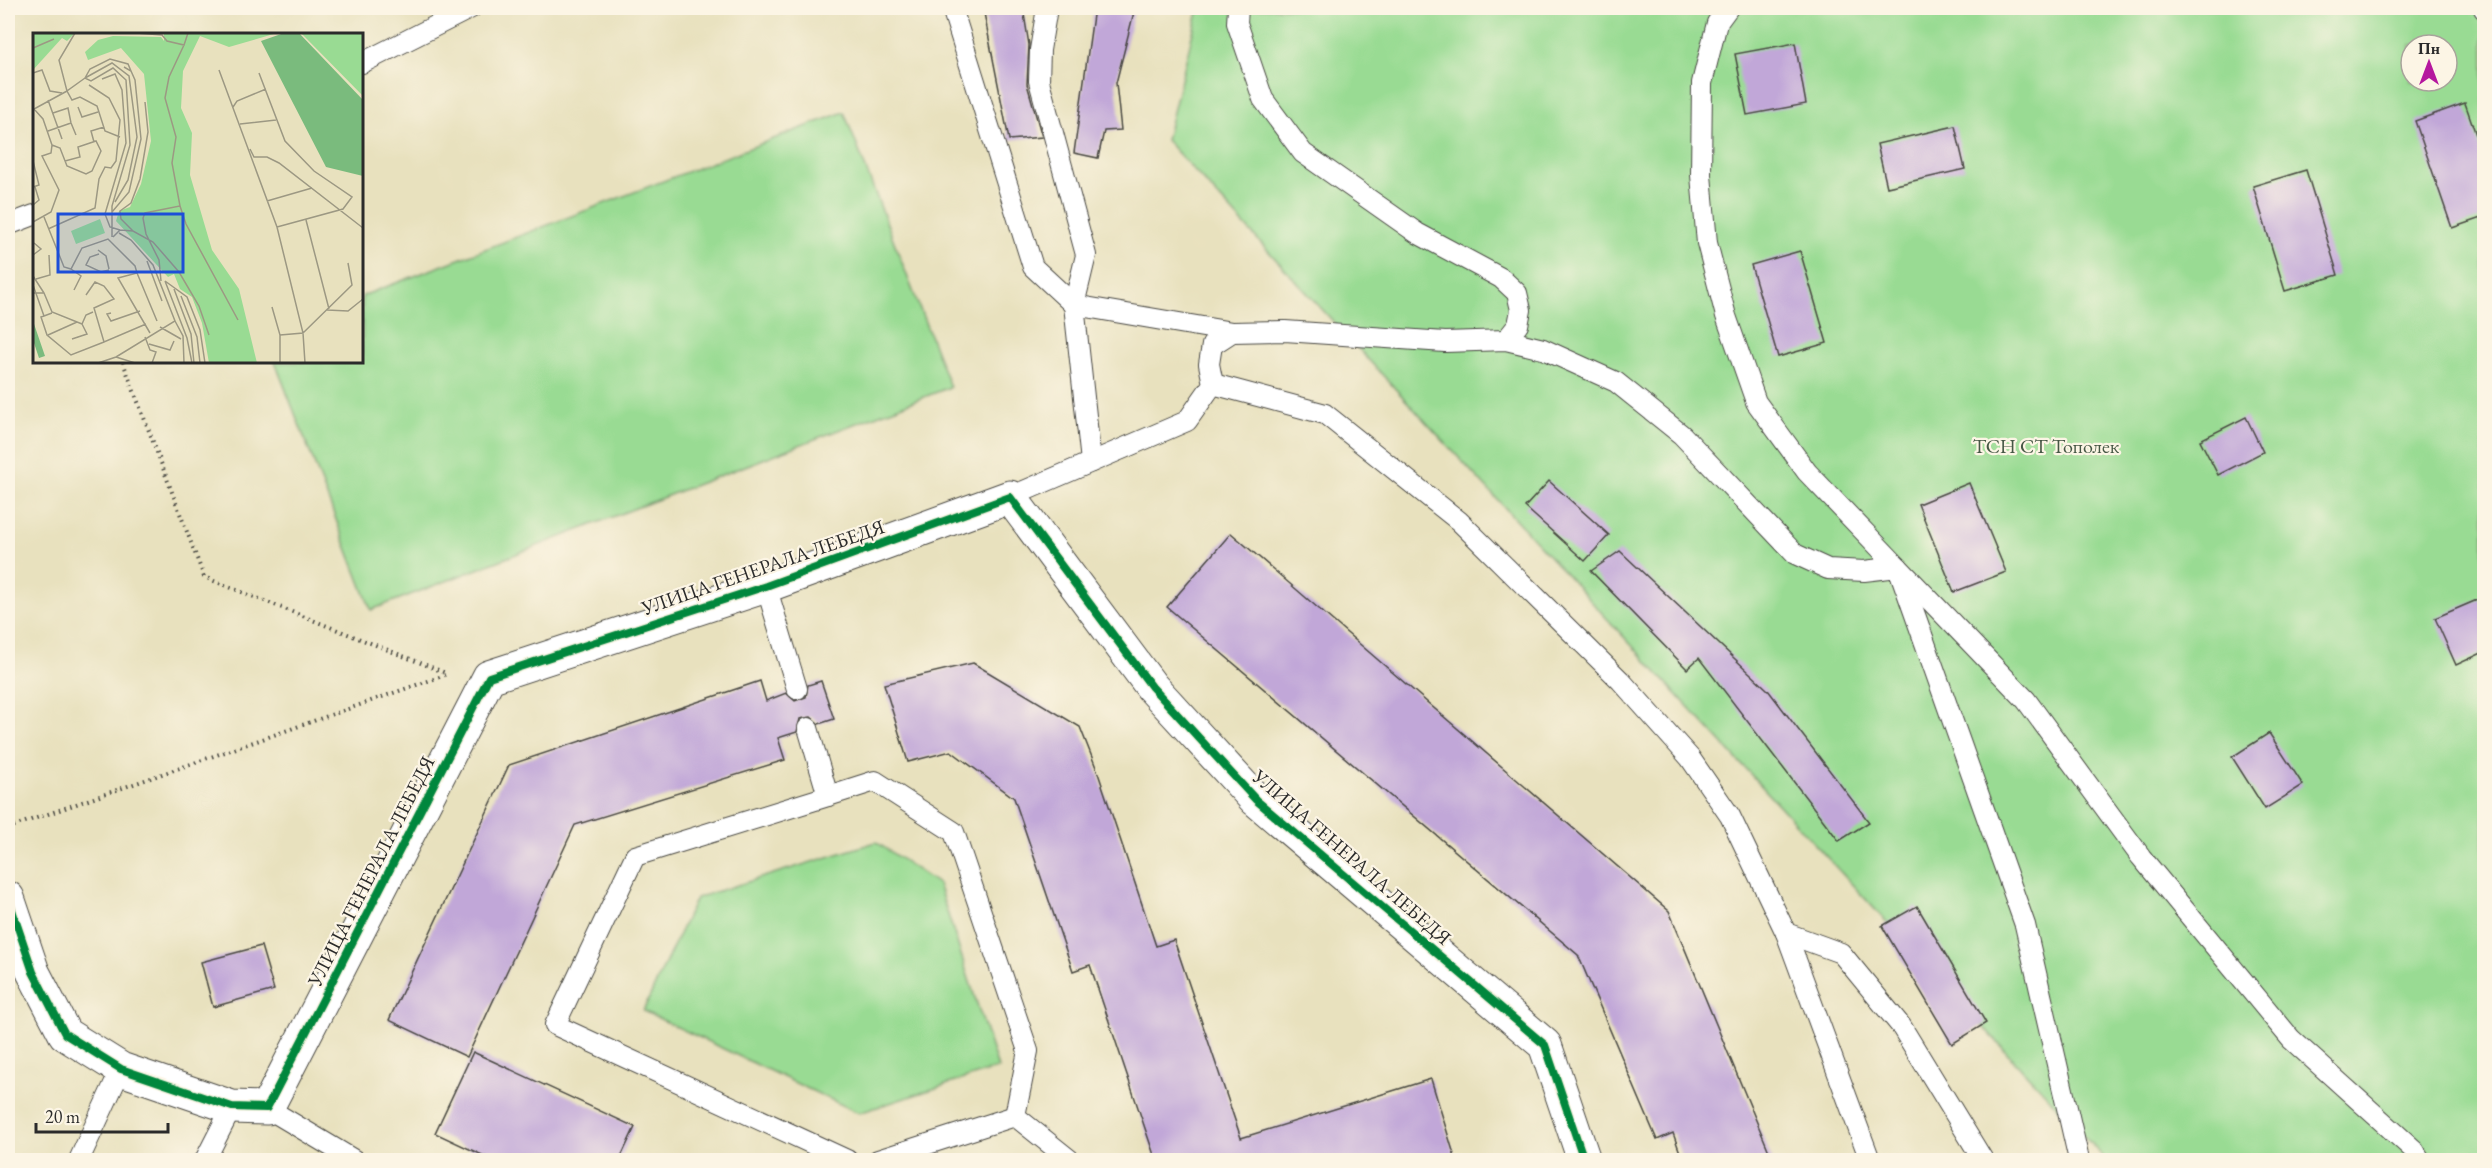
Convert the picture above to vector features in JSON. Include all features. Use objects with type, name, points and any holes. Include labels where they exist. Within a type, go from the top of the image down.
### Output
[{"type":"street","name":"УЛИЦА ГЕНЕРАЛА ЛЕБЕДЯ","points":[[267,1108],[489,677],[766,586],[1010,497],[1152,687],[1256,800],[1545,1045],[1584,1161]]},
{"type":"street","points":[[8,898],[33,972],[65,1034],[121,1069],[232,1107],[267,1108]]},
{"type":"lane","points":[[363,62],[471,8]]},
{"type":"lane","points":[[952,8],[1033,267],[1074,305],[1232,332],[1285,331],[1445,342],[1506,340],[1543,349],[1616,382],[1682,435],[1795,554],[1828,569],[1864,571],[1898,567]]},
{"type":"lane","points":[[1047,8],[1040,50],[1040,81],[1086,255],[1074,305],[1091,462]]},
{"type":"lane","points":[[1040,50],[1059,8]]},
{"type":"lane","points":[[1238,8],[1237,23],[1263,99],[1303,153],[1417,233],[1501,278],[1517,293],[1521,310],[1518,325],[1506,340]]},
{"type":"lane","points":[[1728,8],[1717,23],[1702,82],[1701,175],[1707,243],[1726,316],[1756,402],[1807,472],[2026,700],[2141,857],[2291,1039],[2414,1149],[2420,1161]]},
{"type":"lane","points":[[8,225],[33,215]]},
{"type":"lane","points":[[1010,497],[1187,421],[1213,384],[1209,364],[1212,345],[1232,332]]},
{"type":"lane","points":[[1213,384],[1325,414],[1459,521],[1621,681],[1690,758],[1730,816],[1786,933],[1870,1161]]},
{"type":"lane","points":[[1898,567],[2025,925],[2079,1161]]},
{"type":"lane","points":[[766,586],[797,689]]},
{"type":"lane","points":[[808,728],[828,796]]},
{"type":"lane","points":[[847,1161],[555,1025],[635,856],[875,781],[954,832],[1028,1051],[1016,1116]]},
{"type":"lane","points":[[1786,933],[1841,953],[1901,1026],[1983,1161]]},
{"type":"lane","points":[[79,1161],[121,1069]]},
{"type":"lane","points":[[205,1161],[232,1107]]},
{"type":"lane","points":[[267,1108],[354,1161]]},
{"type":"lane","points":[[878,1161],[1016,1116]]},
{"type":"lane","points":[[1016,1116],[1070,1161]]},
{"type":"path","points":[[8,828],[448,674],[204,577],[123,363]]},
{"type":"green space","name":"ТСН СТ Тополек","points":[[1199,8],[2484,8],[2484,1160],[2106,1160],[1166,140]]},
{"type":"green space","points":[[844,112],[950,387],[371,610],[275,363],[363,363],[363,296]]},
{"type":"green space","points":[[876,842],[938,884],[998,1068],[859,1113],[643,1011],[696,898]]},
{"type":"building","points":[[983,8],[1023,8],[1029,45],[1027,84],[1042,137],[1009,140]]},
{"type":"building","points":[[1094,8],[1135,8],[1116,83],[1121,130],[1104,131],[1098,158],[1074,153]]},
{"type":"building","points":[[1795,43],[1806,104],[1747,115],[1735,54]]},
{"type":"building","points":[[2465,103],[2484,158],[2484,217],[2452,228],[2415,121]]},
{"type":"building","points":[[1955,126],[1965,169],[1887,187],[1877,144]]},
{"type":"building","points":[[2306,170],[2338,275],[2285,291],[2253,186]]},
{"type":"building","points":[[1800,251],[1827,343],[1778,357],[1751,265]]},
{"type":"building","points":[[2246,417],[2263,452],[2218,475],[2200,440]]},
{"type":"building","points":[[1549,481],[1609,535],[1585,561],[1525,507]]},
{"type":"building","points":[[1969,483],[2006,572],[1954,592],[1918,504]]},
{"type":"building","points":[[1231,533],[1669,911],[1773,1161],[1683,1161],[1673,1133],[1657,1140],[1578,955],[1167,607]]},
{"type":"building","points":[[1620,551],[1768,690],[1869,822],[1839,841],[1699,658],[1687,669],[1591,571]]},
{"type":"building","points":[[2484,597],[2484,652],[2456,665],[2435,618]]},
{"type":"building","points":[[973,663],[1080,727],[1097,770],[1156,946],[1174,940],[1241,1138],[1431,1079],[1456,1161],[1195,1161],[1194,1154],[1175,1161],[1156,1161],[1090,965],[1073,971],[1014,798],[951,751],[908,762],[884,684]]},
{"type":"building","points":[[760,681],[766,701],[786,693],[795,701],[806,697],[808,685],[821,681],[834,719],[819,724],[811,717],[800,719],[797,732],[778,738],[785,760],[575,825],[467,1057],[389,1020],[509,765]]},
{"type":"building","points":[[2269,733],[2303,785],[2265,809],[2232,757]]},
{"type":"building","points":[[1917,906],[1986,1023],[1952,1044],[1882,926]]},
{"type":"building","points":[[261,946],[274,990],[213,1007],[201,962]]},
{"type":"building","points":[[473,1052],[635,1127],[619,1161],[495,1161],[435,1133]]},
{"type":"cycle path","points":[[8,898],[33,972],[65,1034],[121,1069],[232,1107],[267,1108],[489,677],[766,586],[1010,497],[1152,687],[1256,800],[1545,1045],[1584,1160]]}]
